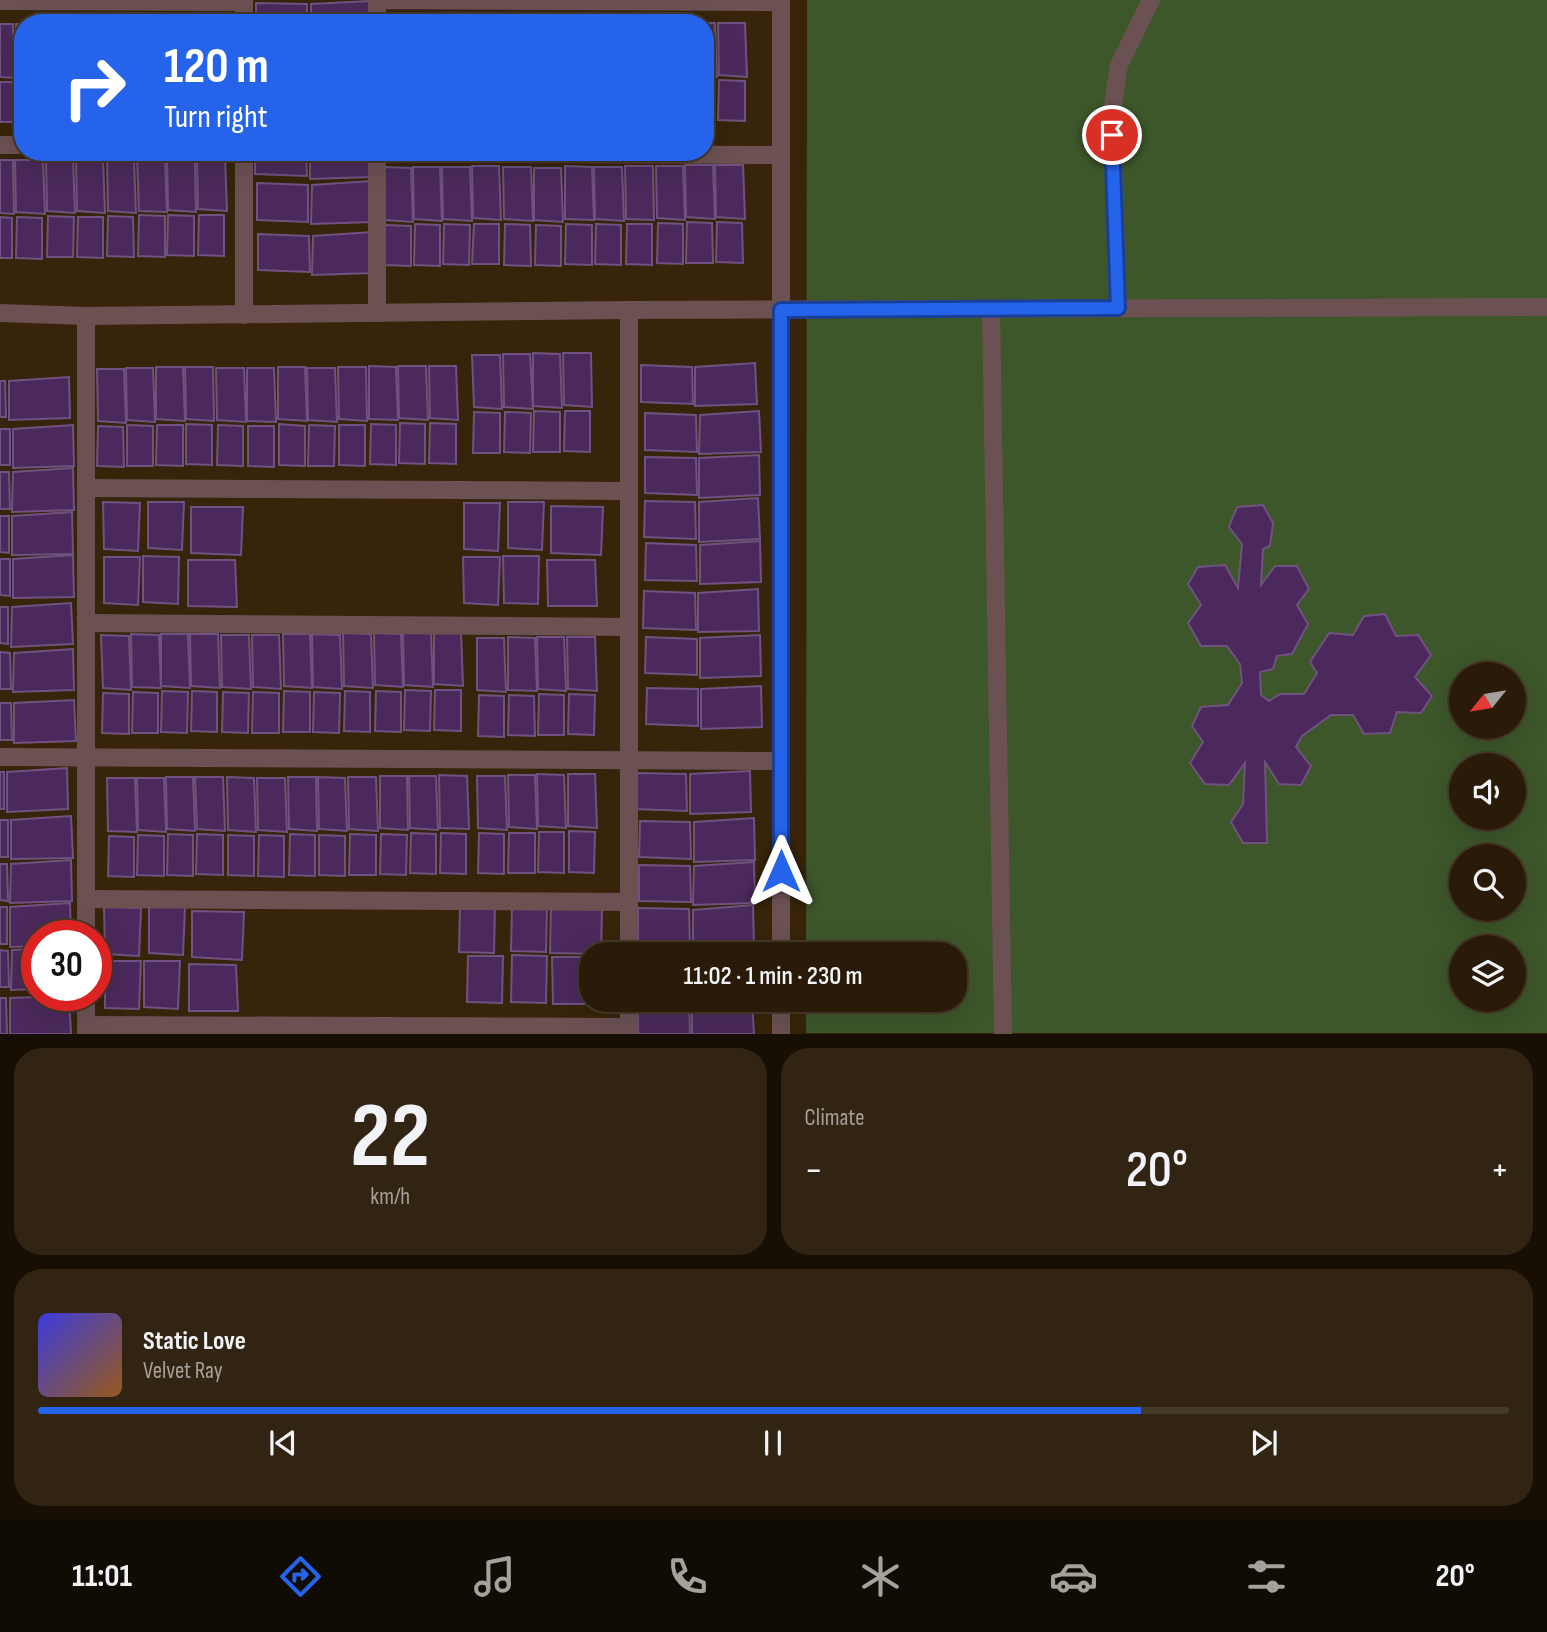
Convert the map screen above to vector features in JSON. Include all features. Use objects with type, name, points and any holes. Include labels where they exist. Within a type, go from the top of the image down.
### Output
[{"type":"street","points":[[377,14],[377,0],[781,1],[781,942]]},
{"type":"street","points":[[1118,308],[1112,111],[1119,65],[1151,0]]},
{"type":"street","points":[[0,1],[244,1]]},
{"type":"street","points":[[714,155],[781,155]]},
{"type":"street","points":[[244,161],[244,314]]},
{"type":"street","points":[[377,161],[377,313]]},
{"type":"street","points":[[0,313],[86,316],[629,310],[1547,307]]},
{"type":"street","points":[[991,309],[1003,1034]]},
{"type":"street","points":[[629,310],[629,942]]},
{"type":"street","points":[[86,316],[86,920]]},
{"type":"street","points":[[86,488],[629,491]]},
{"type":"street","points":[[86,624],[629,627]]},
{"type":"street","points":[[0,757],[781,761]]},
{"type":"street","points":[[86,900],[629,902]]},
{"type":"street","points":[[86,1011],[86,1029],[629,1030],[629,1012]]},
{"type":"street","points":[[781,1012],[781,1034]]},
{"type":"green space","points":[[807,0],[1547,0],[1547,1033],[806,1033],[806,1012],[967,1012],[967,942],[806,942]]},
{"type":"building","points":[[370,1],[371,14],[311,14],[311,4]]},
{"type":"building","points":[[256,3],[307,4],[307,14],[256,14]]},
{"type":"building","points":[[714,23],[715,23],[717,77],[714,77]]},
{"type":"building","points":[[718,23],[745,23],[747,77],[719,75]]},
{"type":"building","points":[[0,24],[13,24],[14,78],[0,77]]},
{"type":"building","points":[[719,80],[745,81],[745,121],[718,120]]},
{"type":"building","points":[[0,82],[13,82],[13,122],[0,122]]},
{"type":"building","points":[[0,160],[13,160],[14,214],[0,213]]},
{"type":"building","points":[[15,161],[43,161],[45,214],[16,212]]},
{"type":"building","points":[[46,161],[73,161],[75,213],[47,211]]},
{"type":"building","points":[[76,161],[103,161],[105,213],[77,211]]},
{"type":"building","points":[[107,161],[134,161],[136,213],[108,211]]},
{"type":"building","points":[[137,161],[165,161],[167,212],[139,211]]},
{"type":"building","points":[[167,161],[195,161],[196,212],[168,210]]},
{"type":"building","points":[[197,161],[225,161],[227,211],[198,209]]},
{"type":"building","points":[[255,161],[306,161],[307,176],[255,174]]},
{"type":"building","points":[[310,161],[370,161],[371,177],[310,179]]},
{"type":"building","points":[[685,165],[713,165],[715,219],[686,217]]},
{"type":"building","points":[[715,165],[743,165],[745,219],[716,217]]},
{"type":"building","points":[[472,166],[499,166],[501,220],[473,218]]},
{"type":"building","points":[[565,166],[592,167],[594,220],[565,219]]},
{"type":"building","points":[[625,166],[653,166],[654,220],[626,219]]},
{"type":"building","points":[[656,166],[683,166],[685,220],[657,218]]},
{"type":"building","points":[[384,167],[411,168],[413,222],[385,220]]},
{"type":"building","points":[[413,167],[440,167],[442,221],[414,219]]},
{"type":"building","points":[[442,167],[470,167],[472,221],[443,219]]},
{"type":"building","points":[[503,167],[531,167],[533,221],[504,219]]},
{"type":"building","points":[[594,167],[622,167],[624,221],[595,219]]},
{"type":"building","points":[[534,168],[561,168],[563,222],[534,220]]},
{"type":"building","points":[[371,181],[373,222],[311,224],[312,185]]},
{"type":"building","points":[[257,183],[308,185],[308,222],[257,220]]},
{"type":"building","points":[[139,215],[165,216],[165,257],[138,256]]},
{"type":"building","points":[[168,215],[194,216],[194,256],[167,255]]},
{"type":"building","points":[[199,215],[224,215],[224,256],[198,255]]},
{"type":"building","points":[[48,216],[74,217],[73,257],[47,257]]},
{"type":"building","points":[[108,216],[133,217],[134,257],[107,256]]},
{"type":"building","points":[[0,217],[12,218],[12,258],[0,258]]},
{"type":"building","points":[[17,217],[42,218],[42,259],[16,258]]},
{"type":"building","points":[[78,217],[103,217],[103,258],[77,257]]},
{"type":"building","points":[[687,222],[712,223],[713,263],[686,263]]},
{"type":"building","points":[[717,222],[742,223],[743,263],[716,262]]},
{"type":"building","points":[[658,223],[683,224],[683,264],[657,263]]},
{"type":"building","points":[[415,224],[440,225],[440,266],[414,265]]},
{"type":"building","points":[[444,224],[470,225],[469,265],[443,264]]},
{"type":"building","points":[[474,224],[499,224],[499,264],[472,264]]},
{"type":"building","points":[[505,224],[530,225],[531,266],[504,265]]},
{"type":"building","points":[[566,224],[592,225],[592,265],[565,264]]},
{"type":"building","points":[[596,224],[621,225],[621,265],[595,264]]},
{"type":"building","points":[[627,224],[652,224],[652,265],[626,264]]},
{"type":"building","points":[[385,225],[411,226],[411,266],[384,265]]},
{"type":"building","points":[[536,225],[561,226],[561,266],[535,265]]},
{"type":"building","points":[[372,232],[373,273],[312,275],[313,236]]},
{"type":"building","points":[[258,234],[309,236],[310,272],[258,270]]},
{"type":"building","points":[[533,353],[560,354],[562,408],[533,406]]},
{"type":"building","points":[[563,353],[591,353],[592,407],[564,405]]},
{"type":"building","points":[[503,354],[530,354],[533,409],[504,407]]},
{"type":"building","points":[[472,355],[500,355],[502,409],[474,407]]},
{"type":"building","points":[[755,363],[757,404],[695,406],[695,367]]},
{"type":"building","points":[[641,365],[692,367],[693,404],[641,402]]},
{"type":"building","points":[[369,366],[396,367],[398,420],[369,419]]},
{"type":"building","points":[[398,366],[426,366],[428,420],[399,418]]},
{"type":"building","points":[[429,366],[456,366],[458,420],[430,418]]},
{"type":"building","points":[[156,367],[183,367],[185,421],[156,419]]},
{"type":"building","points":[[185,367],[213,367],[214,421],[186,419]]},
{"type":"building","points":[[278,367],[305,367],[307,421],[278,419]]},
{"type":"building","points":[[338,367],[366,367],[367,421],[339,419]]},
{"type":"building","points":[[126,368],[153,368],[155,422],[127,420]]},
{"type":"building","points":[[216,368],[244,368],[246,422],[217,420]]},
{"type":"building","points":[[247,368],[274,368],[276,422],[247,421]]},
{"type":"building","points":[[307,368],[335,368],[337,422],[308,420]]},
{"type":"building","points":[[97,369],[124,369],[126,423],[98,421]]},
{"type":"building","points":[[69,377],[70,418],[9,420],[9,381]]},
{"type":"building","points":[[0,381],[5,381],[6,417],[0,417]]},
{"type":"building","points":[[534,411],[560,412],[560,452],[533,452]]},
{"type":"building","points":[[565,411],[590,411],[590,452],[564,451]]},
{"type":"building","points":[[759,411],[761,452],[699,454],[700,415]]},
{"type":"building","points":[[474,412],[500,413],[500,453],[473,453]]},
{"type":"building","points":[[505,412],[531,413],[530,453],[504,452]]},
{"type":"building","points":[[645,413],[696,415],[697,452],[645,450]]},
{"type":"building","points":[[400,423],[425,424],[425,464],[399,463]]},
{"type":"building","points":[[430,423],[456,424],[456,464],[429,463]]},
{"type":"building","points":[[186,424],[212,425],[212,465],[186,464]]},
{"type":"building","points":[[279,424],[305,426],[305,466],[279,465]]},
{"type":"building","points":[[371,424],[396,425],[396,465],[370,464]]},
{"type":"building","points":[[73,425],[74,466],[13,468],[13,429]]},
{"type":"building","points":[[127,425],[153,426],[153,466],[127,466]]},
{"type":"building","points":[[157,425],[183,425],[183,466],[156,465]]},
{"type":"building","points":[[218,425],[243,426],[243,466],[217,465]]},
{"type":"building","points":[[309,425],[335,426],[334,466],[308,466]]},
{"type":"building","points":[[339,425],[365,425],[365,466],[339,465]]},
{"type":"building","points":[[98,426],[123,427],[124,467],[97,466]]},
{"type":"building","points":[[248,426],[274,426],[274,467],[248,466]]},
{"type":"building","points":[[0,429],[10,429],[10,465],[0,465]]},
{"type":"building","points":[[759,455],[760,495],[699,498],[699,458]]},
{"type":"building","points":[[645,457],[696,458],[697,495],[645,493]]},
{"type":"building","points":[[73,468],[74,510],[12,512],[13,472]]},
{"type":"building","points":[[0,472],[9,472],[10,509],[0,509]]},
{"type":"building","points":[[758,498],[760,539],[699,542],[699,502]]},
{"type":"building","points":[[645,501],[695,502],[696,539],[644,537]]},
{"type":"building","points":[[103,502],[140,503],[138,551],[104,549]]},
{"type":"building","points":[[148,502],[184,502],[182,550],[148,548]]},
{"type":"building","points":[[508,502],[544,502],[542,550],[508,548]]},
{"type":"building","points":[[464,503],[500,503],[498,551],[464,549]]},
{"type":"building","points":[[1263,505],[1273,523],[1270,546],[1263,549],[1261,585],[1275,566],[1297,566],[1309,589],[1297,605],[1308,624],[1292,654],[1277,656],[1273,669],[1260,672],[1261,695],[1269,701],[1280,694],[1304,694],[1317,673],[1310,662],[1329,633],[1353,635],[1364,616],[1385,614],[1396,636],[1418,635],[1431,655],[1415,677],[1432,696],[1421,713],[1397,712],[1390,733],[1364,734],[1353,715],[1331,715],[1302,736],[1296,747],[1311,766],[1301,785],[1279,784],[1265,762],[1267,843],[1243,843],[1231,822],[1243,804],[1245,763],[1229,785],[1205,784],[1190,763],[1203,742],[1192,726],[1201,707],[1228,705],[1242,683],[1240,664],[1227,646],[1201,646],[1188,623],[1201,605],[1188,584],[1198,567],[1225,565],[1238,588],[1242,544],[1229,527],[1237,507]]},
{"type":"building","points":[[551,506],[603,507],[601,555],[551,553]]},
{"type":"building","points":[[191,507],[243,507],[241,555],[191,553]]},
{"type":"building","points":[[72,512],[73,554],[12,555],[12,516]]},
{"type":"building","points":[[0,516],[9,516],[9,553],[0,552]]},
{"type":"building","points":[[760,541],[761,582],[700,584],[700,545]]},
{"type":"building","points":[[646,543],[696,545],[697,581],[645,580]]},
{"type":"building","points":[[73,555],[74,597],[13,598],[13,559]]},
{"type":"building","points":[[143,556],[179,557],[178,604],[143,602]]},
{"type":"building","points":[[503,556],[539,556],[538,604],[504,603]]},
{"type":"building","points":[[104,557],[140,557],[138,605],[104,603]]},
{"type":"building","points":[[463,557],[500,557],[498,605],[464,603]]},
{"type":"building","points":[[0,559],[10,559],[10,596],[0,595]]},
{"type":"building","points":[[188,560],[235,560],[237,607],[188,606]]},
{"type":"building","points":[[547,560],[595,560],[597,606],[548,606]]},
{"type":"building","points":[[758,589],[759,631],[698,632],[698,593]]},
{"type":"building","points":[[644,591],[695,593],[696,630],[643,628]]},
{"type":"building","points":[[71,603],[73,644],[11,647],[12,607]]},
{"type":"building","points":[[0,607],[8,607],[8,644],[0,643]]},
{"type":"building","points":[[434,632],[461,632],[463,686],[434,684]]},
{"type":"building","points":[[343,633],[371,634],[373,688],[344,686]]},
{"type":"building","points":[[374,633],[401,634],[403,687],[375,685]]},
{"type":"building","points":[[403,633],[431,633],[433,687],[404,685]]},
{"type":"building","points":[[131,634],[159,635],[161,688],[132,687]]},
{"type":"building","points":[[161,634],[188,634],[190,688],[161,686]]},
{"type":"building","points":[[190,634],[218,634],[220,688],[191,686]]},
{"type":"building","points":[[283,634],[310,634],[312,688],[284,686]]},
{"type":"building","points":[[312,634],[340,635],[342,689],[313,687]]},
{"type":"building","points":[[101,635],[129,636],[131,690],[103,688]]},
{"type":"building","points":[[221,635],[249,635],[251,689],[222,687]]},
{"type":"building","points":[[252,635],[279,635],[281,689],[253,687]]},
{"type":"building","points":[[760,635],[761,676],[700,678],[700,638]]},
{"type":"building","points":[[508,637],[535,638],[537,691],[508,690]]},
{"type":"building","points":[[537,637],[564,637],[566,691],[538,689]]},
{"type":"building","points":[[567,637],[595,637],[597,691],[568,689]]},
{"type":"building","points":[[646,637],[697,639],[697,675],[645,673]]},
{"type":"building","points":[[477,638],[504,638],[506,692],[477,690]]},
{"type":"building","points":[[73,649],[74,690],[13,692],[14,653]]},
{"type":"building","points":[[0,652],[10,653],[11,689],[0,689]]},
{"type":"building","points":[[761,686],[762,727],[701,729],[701,689]]},
{"type":"building","points":[[647,688],[698,689],[698,726],[646,724]]},
{"type":"building","points":[[405,690],[431,691],[430,731],[404,730]]},
{"type":"building","points":[[435,690],[461,690],[461,731],[434,730]]},
{"type":"building","points":[[162,691],[188,692],[187,733],[161,732]]},
{"type":"building","points":[[192,691],[217,692],[217,732],[191,731]]},
{"type":"building","points":[[284,691],[310,692],[310,732],[283,732]]},
{"type":"building","points":[[345,691],[370,692],[370,732],[344,731]]},
{"type":"building","points":[[376,691],[401,692],[401,732],[375,731]]},
{"type":"building","points":[[133,692],[158,693],[158,733],[132,733]]},
{"type":"building","points":[[223,692],[249,693],[248,733],[222,732]]},
{"type":"building","points":[[253,692],[279,693],[279,733],[252,733]]},
{"type":"building","points":[[314,692],[340,693],[339,733],[313,732]]},
{"type":"building","points":[[103,693],[129,694],[129,734],[102,733]]},
{"type":"building","points":[[539,694],[564,695],[564,735],[538,735]]},
{"type":"building","points":[[569,694],[595,695],[594,735],[568,734]]},
{"type":"building","points":[[479,695],[504,696],[504,737],[478,736]]},
{"type":"building","points":[[509,695],[534,696],[535,736],[508,735]]},
{"type":"building","points":[[74,700],[76,741],[14,743],[14,703]]},
{"type":"building","points":[[0,703],[11,703],[12,740],[0,740]]},
{"type":"building","points":[[67,768],[68,809],[7,812],[7,772]]},
{"type":"building","points":[[750,771],[751,812],[690,814],[690,774]]},
{"type":"building","points":[[0,772],[4,772],[4,809],[0,809]]},
{"type":"building","points":[[635,773],[686,774],[687,811],[635,809]]},
{"type":"building","points":[[537,774],[564,775],[566,828],[538,826]]},
{"type":"building","points":[[568,774],[595,774],[597,828],[568,826]]},
{"type":"building","points":[[439,775],[467,776],[469,829],[440,828]]},
{"type":"building","points":[[508,775],[535,775],[537,829],[509,827]]},
{"type":"building","points":[[380,776],[407,776],[408,830],[380,828]]},
{"type":"building","points":[[409,776],[436,776],[438,830],[410,828]]},
{"type":"building","points":[[477,776],[505,776],[507,830],[478,828]]},
{"type":"building","points":[[166,777],[193,777],[195,831],[167,829]]},
{"type":"building","points":[[195,777],[223,777],[225,831],[197,829]]},
{"type":"building","points":[[227,777],[254,778],[256,832],[228,830]]},
{"type":"building","points":[[288,777],[316,777],[317,831],[289,829]]},
{"type":"building","points":[[318,777],[345,778],[347,831],[319,829]]},
{"type":"building","points":[[348,777],[376,777],[378,831],[349,829]]},
{"type":"building","points":[[107,778],[135,778],[137,832],[108,831]]},
{"type":"building","points":[[137,778],[164,778],[166,832],[138,830]]},
{"type":"building","points":[[257,778],[285,778],[287,832],[258,830]]},
{"type":"building","points":[[71,816],[73,858],[11,859],[11,820]]},
{"type":"building","points":[[754,818],[755,860],[694,862],[694,822]]},
{"type":"building","points":[[0,820],[8,820],[8,857],[0,857]]},
{"type":"building","points":[[640,821],[690,822],[691,859],[639,857]]},
{"type":"building","points":[[569,831],[595,832],[594,873],[569,872]]},
{"type":"building","points":[[539,832],[564,832],[564,873],[538,872]]},
{"type":"building","points":[[411,833],[436,834],[436,874],[410,873]]},
{"type":"building","points":[[441,833],[466,834],[466,874],[440,873]]},
{"type":"building","points":[[479,833],[504,834],[504,874],[478,873]]},
{"type":"building","points":[[509,833],[535,833],[535,873],[508,873]]},
{"type":"building","points":[[168,834],[193,835],[193,876],[167,875]]},
{"type":"building","points":[[197,834],[223,835],[223,875],[196,874]]},
{"type":"building","points":[[290,834],[315,835],[315,876],[289,875]]},
{"type":"building","points":[[350,834],[376,835],[376,875],[349,875]]},
{"type":"building","points":[[381,834],[407,835],[406,875],[380,874]]},
{"type":"building","points":[[138,835],[164,836],[164,876],[137,875]]},
{"type":"building","points":[[228,835],[254,836],[254,876],[228,875]]},
{"type":"building","points":[[259,835],[284,836],[284,877],[258,876]]},
{"type":"building","points":[[319,835],[345,836],[345,876],[319,875]]},
{"type":"building","points":[[109,836],[134,837],[134,877],[108,876]]},
{"type":"building","points":[[71,860],[72,901],[10,903],[11,864]]},
{"type":"building","points":[[754,862],[755,903],[693,905],[694,866]]},
{"type":"building","points":[[0,864],[7,864],[8,901],[0,900]]},
{"type":"building","points":[[639,865],[690,866],[691,902],[639,901]]},
{"type":"building","points":[[70,903],[71,920],[21,920],[21,947],[10,947],[10,907]]},
{"type":"building","points":[[512,904],[547,905],[546,952],[511,951]]},
{"type":"building","points":[[460,905],[495,905],[494,953],[459,952]]},
{"type":"building","points":[[753,905],[754,942],[693,942],[693,910]]},
{"type":"building","points":[[551,906],[602,907],[601,942],[579,942],[579,954],[550,953]]},
{"type":"building","points":[[0,907],[7,907],[7,944],[0,944]]},
{"type":"building","points":[[104,907],[141,908],[139,956],[112,954],[112,920],[104,920]]},
{"type":"building","points":[[149,907],[185,907],[183,955],[149,953]]},
{"type":"building","points":[[638,908],[689,909],[690,942],[638,942]]},
{"type":"building","points":[[192,911],[244,912],[242,960],[192,957]]},
{"type":"building","points":[[0,950],[8,951],[9,987],[0,987]]},
{"type":"building","points":[[12,950],[21,950],[21,990],[11,990]]},
{"type":"building","points":[[512,955],[547,956],[546,1003],[511,1002]]},
{"type":"building","points":[[468,956],[503,956],[502,1003],[467,1002]]},
{"type":"building","points":[[552,957],[579,957],[579,1004],[553,1004]]},
{"type":"building","points":[[112,961],[141,961],[139,1009],[112,1008]]},
{"type":"building","points":[[144,961],[180,961],[178,1009],[144,1007]]},
{"type":"building","points":[[189,964],[236,965],[238,1011],[189,1011]]},
{"type":"building","points":[[0,998],[6,998],[7,1034],[0,1034]]},
{"type":"building","points":[[10,998],[21,998],[21,1011],[70,1011],[71,1034],[10,1034]]},
{"type":"building","points":[[638,1012],[689,1012],[690,1034],[638,1034]]},
{"type":"building","points":[[692,1012],[753,1012],[754,1034],[692,1034]]},
{"type":"route","points":[[781,871],[781,310],[1118,308],[1112,135]]}]
